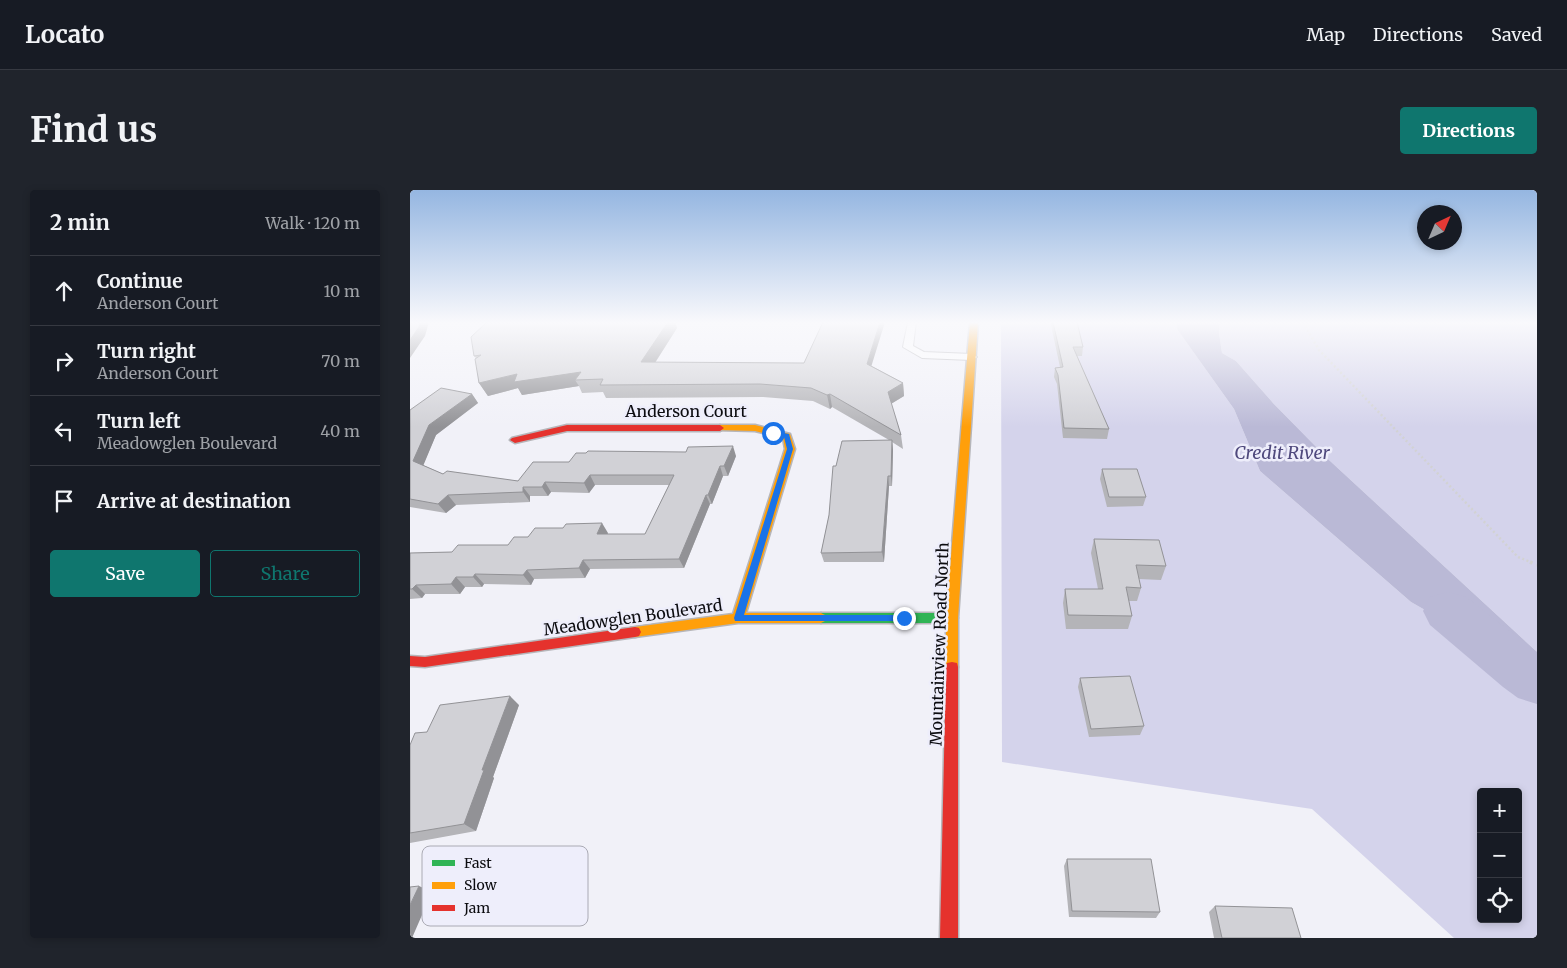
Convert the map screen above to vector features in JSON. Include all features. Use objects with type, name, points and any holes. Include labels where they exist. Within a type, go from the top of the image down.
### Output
[{"type":"street","name":"Mountainview Road North","points":[[950,938],[952,618],[972,357]]},
{"type":"street","name":"Anderson Court","points":[[516,440],[567,428],[755,428],[787,436],[790,449],[738,618]]},
{"type":"street","name":"Meadowglen Boulevard","points":[[410,662],[425,662],[738,618],[952,618]]},
{"type":"path","points":[[1326,357],[1518,557],[1537,565]]},
{"type":"shaded area","points":[[1001,357],[1197,357],[1234,409],[1260,471],[1411,602],[1537,674],[1537,938],[1454,938],[1312,809],[1002,762]]},
{"type":"shaded area","points":[[1229,357],[1537,357],[1537,652],[1329,460],[1273,403],[1236,361]]},
{"type":"water","name":"Credit River","points":[[1197,357],[1229,357],[1236,361],[1273,403],[1329,460],[1537,652],[1537,674],[1411,602],[1260,471],[1234,409]]},
{"type":"building","points":[[478,357],[644,357],[641,362],[804,363],[807,357],[869,357],[867,364],[903,383],[888,392],[901,435],[830,394],[827,395],[811,388],[760,384],[600,385],[603,379],[575,380],[581,372],[514,382],[517,374],[479,383],[475,359]]},
{"type":"building","points":[[1061,357],[1077,357],[1109,429],[1064,428],[1058,375],[1055,368],[1063,367]]},
{"type":"building","points":[[441,388],[472,394],[429,425],[413,461],[443,474],[447,471],[518,481],[533,462],[569,462],[576,453],[586,453],[588,451],[686,452],[688,447],[733,446],[724,466],[720,466],[708,495],[706,495],[679,559],[583,560],[579,568],[527,570],[523,575],[475,574],[473,577],[456,577],[451,584],[416,585],[410,589],[410,553],[452,552],[458,545],[508,545],[514,537],[528,537],[535,528],[563,528],[566,524],[602,523],[597,534],[645,534],[674,475],[590,475],[584,483],[545,482],[542,487],[523,487],[523,492],[448,495],[438,504],[410,499],[410,410]]},
{"type":"building","points":[[892,440],[891,476],[888,476],[882,552],[821,553],[829,515],[833,466],[836,466],[842,441]]},
{"type":"building","points":[[1102,469],[1137,469],[1146,497],[1109,497]]},
{"type":"building","points":[[1094,539],[1159,540],[1166,566],[1136,565],[1141,588],[1126,587],[1132,616],[1068,615],[1065,589],[1103,589]]},
{"type":"building","points":[[1130,676],[1144,726],[1091,729],[1080,678]]},
{"type":"building","points":[[510,696],[464,824],[410,833],[410,745],[415,733],[427,732],[440,705]]},
{"type":"building","points":[[1067,859],[1151,859],[1160,912],[1072,911]]},
{"type":"building","points":[[419,886],[410,905],[410,887]]},
{"type":"building","points":[[1215,906],[1292,908],[1301,938],[1222,938]]},
{"type":"waterway","name":"Credit River","points":[[1448,611],[1537,681]]},
{"type":"traffic: fast","points":[[821,618],[952,618]]},
{"type":"traffic: slow","points":[[952,667],[952,618],[971,357]]},
{"type":"traffic: slow","points":[[720,428],[755,428],[787,436],[790,449],[738,618]]},
{"type":"traffic: slow","points":[[635,632],[738,618],[821,618]]},
{"type":"traffic: jam","points":[[515,440],[567,428],[720,428]]},
{"type":"traffic: jam","points":[[410,661],[425,662],[635,632]]},
{"type":"traffic: jam","points":[[949,938],[952,667]]},
{"type":"route","points":[[773,433],[787,436],[790,449],[738,618],[904,618]]}]
